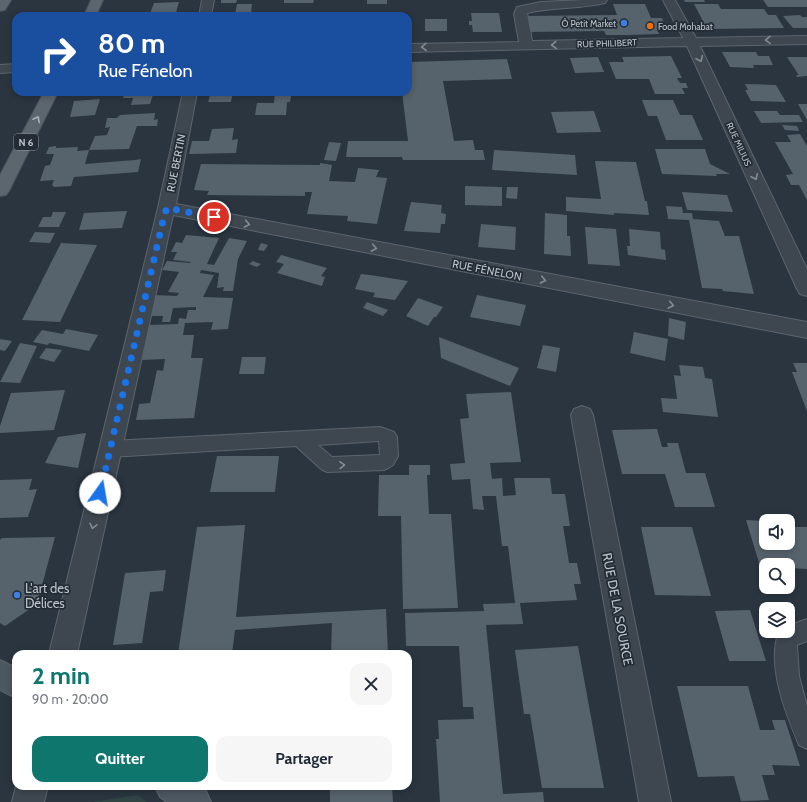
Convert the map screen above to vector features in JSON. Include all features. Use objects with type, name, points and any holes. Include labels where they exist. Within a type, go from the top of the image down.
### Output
[{"type":"main road","points":[[92,12],[97,0]]},
{"type":"main road","name":"N 6","points":[[0,191],[49,96]]},
{"type":"main road","points":[[0,674],[12,682]]},
{"type":"main road","points":[[178,790],[195,802]]},
{"type":"street","points":[[206,12],[208,0]]},
{"type":"street","points":[[526,45],[520,14],[522,10],[530,7],[583,4],[601,0]]},
{"type":"street","name":"RUE MILIUS","points":[[669,0],[695,49],[807,289]]},
{"type":"street","name":"RUE PHILIBERT","points":[[412,48],[690,41],[807,40]]},
{"type":"street","points":[[0,69],[12,68]]},
{"type":"street","name":"RUE BERTIN","points":[[64,650],[167,208],[189,96]]},
{"type":"street","name":"RUE FÉNELON","points":[[167,208],[807,330]]},
{"type":"street","name":"RUE DE LA SOURCE","points":[[582,415],[655,802]]},
{"type":"street","points":[[28,802],[31,790]]},
{"type":"lane","points":[[110,449],[299,438]]},
{"type":"lane","points":[[807,630],[798,632],[787,639],[784,653],[790,682],[807,737]]},
{"type":"green space","points":[[138,795],[147,802],[92,802]]},
{"type":"building","points":[[221,0],[237,0],[236,3],[221,3]]},
{"type":"building","points":[[284,0],[314,0],[313,3],[284,3]]},
{"type":"building","points":[[367,0],[387,0],[387,4],[367,4]]},
{"type":"building","points":[[684,0],[704,0],[705,2],[685,2]]},
{"type":"building","points":[[763,0],[807,0],[807,7],[768,7]]},
{"type":"building","points":[[179,2],[176,12],[151,12],[154,3]]},
{"type":"building","points":[[237,4],[252,4],[251,12],[236,12]]},
{"type":"building","points":[[613,4],[645,4],[651,18],[662,18],[667,29],[657,29],[659,34],[629,35],[606,35],[604,31],[529,32],[524,16],[617,15]]},
{"type":"building","points":[[694,4],[718,4],[721,9],[764,9],[768,15],[776,15],[784,28],[707,29]]},
{"type":"building","points":[[471,13],[499,13],[502,32],[473,32],[472,25],[469,25],[469,21],[472,21]]},
{"type":"building","points":[[800,15],[802,17],[807,17],[807,28],[793,28],[783,16]]},
{"type":"building","points":[[425,19],[447,19],[447,31],[425,31]]},
{"type":"building","points":[[722,52],[756,52],[758,56],[769,56],[773,65],[753,65],[754,68],[730,67]]},
{"type":"building","points":[[671,56],[682,78],[677,78],[680,83],[686,83],[688,88],[682,88],[685,94],[655,94],[649,79],[616,79],[609,62],[624,62],[622,57]]},
{"type":"building","points":[[598,57],[604,72],[575,73],[570,58]]},
{"type":"building","points":[[787,57],[807,57],[807,76],[797,77],[796,75],[799,75]]},
{"type":"building","points":[[507,59],[512,79],[443,81],[454,141],[473,140],[475,150],[483,150],[485,160],[403,160],[402,157],[346,157],[348,141],[408,141],[402,96],[412,96],[412,62]]},
{"type":"building","points":[[745,84],[776,85],[786,102],[751,101],[745,90],[748,90]]},
{"type":"building","points":[[124,96],[153,96],[150,104],[131,105],[133,98],[123,98]]},
{"type":"building","points":[[210,96],[232,96],[231,102],[208,102]]},
{"type":"building","points":[[275,96],[291,96],[290,102],[287,102],[286,115],[255,115],[257,103],[274,103]]},
{"type":"building","points":[[100,99],[95,115],[70,117],[74,101]]},
{"type":"building","points":[[642,100],[673,100],[680,115],[692,115],[703,140],[666,140],[657,116],[648,116]]},
{"type":"building","points":[[798,104],[807,104],[807,120]]},
{"type":"building","points":[[594,111],[601,132],[557,133],[551,112]]},
{"type":"building","points":[[754,111],[777,111],[780,115],[799,115],[803,122],[761,123]]},
{"type":"building","points":[[155,113],[154,120],[158,119],[157,126],[137,126],[129,149],[89,150],[95,136],[107,135],[110,127],[105,128],[107,118],[117,118],[120,115]]},
{"type":"building","points":[[782,125],[797,126],[799,131],[785,130]]},
{"type":"building","points":[[234,128],[232,140],[238,139],[236,153],[189,154],[192,141],[209,141],[212,129]]},
{"type":"building","points":[[800,134],[807,146],[807,200],[799,185],[791,185],[786,175],[793,174],[775,142],[791,142],[787,135]]},
{"type":"building","points":[[329,142],[341,143],[336,161],[324,160]]},
{"type":"building","points":[[56,146],[56,148],[78,147],[77,151],[89,150],[85,164],[141,159],[138,172],[74,177],[71,186],[54,187],[52,185],[54,180],[40,181],[45,166],[50,165],[54,154],[46,154],[49,147]]},
{"type":"building","points":[[655,149],[705,149],[710,164],[730,174],[716,174],[717,176],[662,174]]},
{"type":"building","points":[[494,150],[575,155],[577,175],[492,170]]},
{"type":"building","points":[[595,161],[636,162],[645,201],[647,201],[649,215],[614,213],[614,215],[566,211],[566,197],[601,199]]},
{"type":"building","points":[[320,163],[332,165],[329,181],[355,182],[358,168],[379,170],[376,177],[387,178],[377,224],[347,221],[348,216],[307,214],[312,192],[305,192],[305,196],[207,195],[209,191],[194,190],[201,164],[320,165]]},
{"type":"building","points":[[465,186],[502,187],[502,206],[465,205]]},
{"type":"building","points":[[507,187],[518,187],[517,199],[506,198]]},
{"type":"building","points":[[682,192],[727,195],[733,212],[687,210]]},
{"type":"building","points":[[411,202],[442,205],[441,213],[446,214],[445,224],[441,224],[440,233],[404,231]]},
{"type":"building","points":[[666,206],[682,207],[683,213],[692,213],[693,219],[719,221],[725,236],[739,236],[754,294],[723,291],[722,289],[702,288],[689,220],[668,219]]},
{"type":"building","points":[[127,211],[122,228],[79,230],[84,213]]},
{"type":"building","points":[[53,212],[66,212],[59,227],[38,227],[43,217],[51,217]]},
{"type":"building","points":[[545,213],[567,215],[567,236],[570,236],[571,256],[544,254]]},
{"type":"building","points":[[481,224],[516,227],[515,250],[478,247]]},
{"type":"building","points":[[585,227],[616,229],[620,266],[588,264]]},
{"type":"building","points":[[629,229],[660,232],[661,249],[665,250],[666,260],[628,255],[627,246],[630,246]]},
{"type":"building","points":[[35,232],[55,233],[50,243],[29,242]]},
{"type":"building","points":[[186,235],[219,238],[207,264],[214,265],[229,238],[247,241],[238,259],[233,291],[223,291],[224,287],[217,288],[219,273],[201,270],[200,273],[214,275],[203,297],[233,298],[228,329],[211,330],[213,322],[185,323],[183,335],[194,335],[191,358],[203,358],[194,418],[136,420],[139,404],[150,403],[157,370],[163,371],[165,359],[142,360],[149,325],[178,324],[179,318],[186,319],[188,310],[196,310],[196,307],[173,308],[170,322],[162,322],[163,316],[151,316],[154,295],[177,296],[179,293],[168,292],[179,272],[162,270],[167,261],[191,262],[173,260],[177,252],[171,252],[176,242],[182,243]]},
{"type":"building","points":[[61,243],[97,245],[60,322],[22,320]]},
{"type":"building","points":[[261,243],[268,245],[264,251],[258,250]]},
{"type":"building","points":[[281,255],[327,268],[321,276],[325,277],[322,286],[277,273],[284,264],[276,262]]},
{"type":"building","points":[[253,261],[261,264],[257,267],[249,264]]},
{"type":"building","points":[[361,274],[408,281],[395,300],[373,297],[375,293],[355,289]]},
{"type":"building","points":[[477,295],[526,305],[520,326],[470,317]]},
{"type":"building","points":[[418,298],[443,307],[428,326],[406,316]]},
{"type":"building","points":[[367,302],[388,310],[383,316],[363,308]]},
{"type":"building","points":[[669,318],[686,322],[684,340],[668,336]]},
{"type":"building","points":[[66,329],[98,335],[89,351],[49,343],[48,345],[33,342],[42,330],[63,334]]},
{"type":"building","points":[[634,332],[668,339],[665,361],[630,353]]},
{"type":"building","points":[[439,337],[519,368],[510,386],[441,358]]},
{"type":"building","points":[[0,339],[12,341],[5,351],[0,350]]},
{"type":"building","points":[[20,343],[37,346],[20,383],[0,382]]},
{"type":"building","points":[[543,345],[560,348],[556,372],[537,368]]},
{"type":"building","points":[[46,348],[62,350],[54,362],[39,358]]},
{"type":"building","points":[[242,357],[266,357],[264,374],[239,374]]},
{"type":"building","points":[[793,363],[807,363],[807,411],[792,372],[797,372]]},
{"type":"building","points":[[679,365],[703,367],[705,378],[712,379],[718,417],[663,412],[661,398],[677,399],[674,375],[681,376]]},
{"type":"building","points":[[65,390],[54,430],[0,433],[0,426],[11,393]]},
{"type":"building","points":[[511,392],[521,462],[490,463],[492,479],[502,478],[503,496],[516,495],[514,478],[550,478],[552,494],[565,494],[570,526],[563,526],[569,563],[577,563],[581,584],[574,584],[577,600],[520,603],[523,624],[486,625],[503,794],[543,792],[544,802],[440,802],[436,739],[439,739],[438,720],[474,719],[473,707],[463,707],[459,646],[406,646],[405,613],[484,611],[483,604],[515,603],[508,546],[502,546],[496,496],[482,496],[484,510],[473,509],[470,479],[452,480],[450,464],[465,463],[460,419],[469,418],[466,394]]},
{"type":"building","points":[[657,429],[662,447],[668,447],[667,443],[678,443],[686,473],[705,473],[715,507],[675,507],[665,474],[622,474],[612,430]]},
{"type":"building","points":[[86,433],[78,468],[45,463],[58,437]]},
{"type":"building","points":[[217,456],[279,456],[275,492],[210,492]]},
{"type":"building","points":[[409,465],[430,465],[430,475],[427,475],[429,514],[451,514],[458,608],[403,609],[401,516],[378,516],[379,475],[409,475]]},
{"type":"building","points":[[32,479],[29,490],[37,489],[28,517],[0,518],[0,480]]},
{"type":"building","points":[[746,520],[759,521],[759,550],[795,550],[795,527],[807,527],[807,569],[795,568],[795,558],[759,558],[759,563]]},
{"type":"building","points":[[245,525],[236,617],[386,609],[388,650],[331,650],[332,623],[235,630],[232,650],[179,650],[197,527]]},
{"type":"building","points":[[641,527],[692,527],[711,596],[655,595]]},
{"type":"building","points":[[55,537],[37,604],[5,626],[0,623],[0,540],[2,538]]},
{"type":"building","points":[[166,570],[163,591],[150,592],[142,643],[113,645],[125,573]]},
{"type":"building","points":[[750,610],[766,661],[729,661],[715,611]]},
{"type":"building","points":[[578,646],[604,788],[542,788],[530,714],[524,714],[515,650]]},
{"type":"building","points":[[677,686],[748,686],[760,730],[775,730],[772,720],[785,720],[800,766],[772,765],[775,775],[762,775],[769,800],[741,801],[734,776],[698,777]]},
{"type":"building","points":[[330,790],[392,790],[393,802],[330,802]]},
{"type":"place","name":"Ô Petit Market","points":[[624,23]]},
{"type":"place","name":"Food Mohabat","points":[[650,26]]},
{"type":"place","name":"L'art des Délices","points":[[17,595]]},
{"type":"route","points":[[100,493],[167,208],[214,217]]}]
